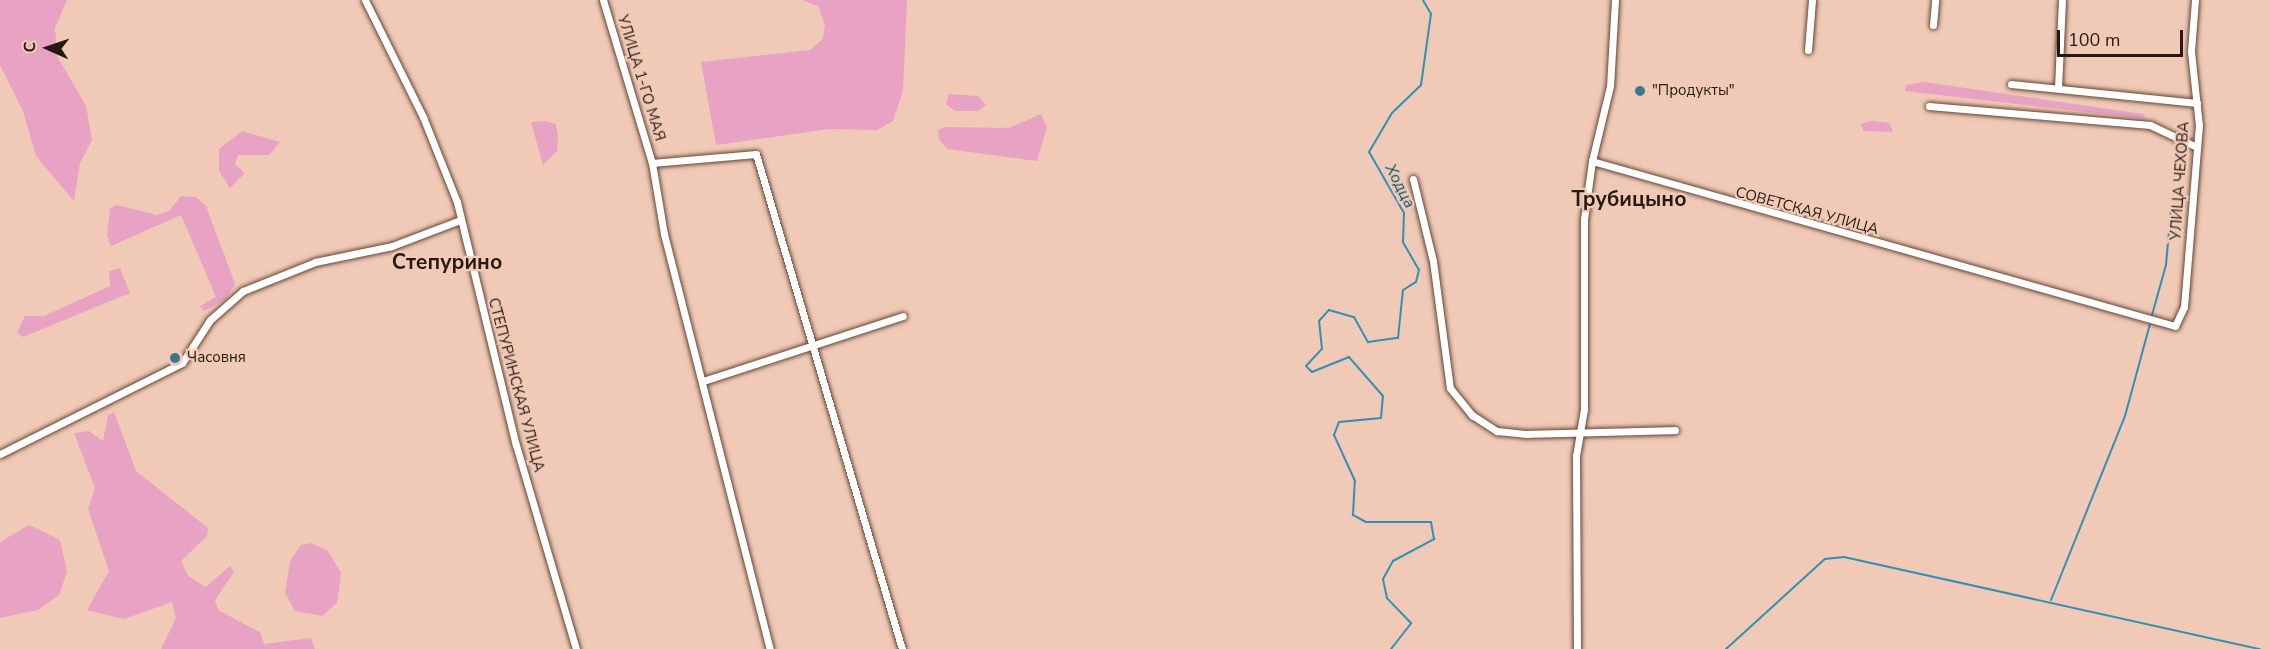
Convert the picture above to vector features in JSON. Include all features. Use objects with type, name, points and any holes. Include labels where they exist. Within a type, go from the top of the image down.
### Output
[{"type":"street","name":"СТЕПУРИНСКАЯ УЛИЦА","points":[[366,0],[423,117],[460,220],[576,649]]},
{"type":"street","name":"УЛИЦА 1-ГО МАЯ","points":[[603,0],[652,163],[664,234],[770,649]]},
{"type":"street","points":[[1577,649],[1584,219],[1592,161],[1610,86],[1615,0]]},
{"type":"street","points":[[1808,50],[1812,0]]},
{"type":"street","points":[[1933,26],[1935,0]]},
{"type":"street","points":[[2058,88],[2062,0]]},
{"type":"street","name":"УЛИЦА ЧЕХОВА","points":[[2175,326],[2184,307],[2197,147],[2197,103],[2191,51],[2195,0]]},
{"type":"street","points":[[2011,84],[2197,103]]},
{"type":"street","points":[[1929,106],[2150,125],[2197,147]]},
{"type":"street","points":[[652,163],[756,154],[902,649]]},
{"type":"street","name":"СОВЕТСКАЯ УЛИЦА","points":[[1592,161],[2175,326]]},
{"type":"street","points":[[1413,180],[1433,261],[1450,388],[1472,415],[1497,431],[1675,430]]},
{"type":"street","points":[[0,454],[182,363],[210,320],[243,291],[315,262],[392,246],[460,220]]},
{"type":"street","points":[[703,381],[812,342],[903,316]]},
{"type":"shaded area","points":[[0,0],[67,0],[55,28],[57,56],[86,106],[92,140],[80,163],[74,201],[36,156],[23,111],[0,65]]},
{"type":"shaded area","points":[[802,0],[907,0],[903,91],[893,121],[877,130],[829,129],[716,145],[701,62],[810,50],[823,39],[825,24],[818,6]]},
{"type":"shaded area","points":[[1924,82],[2143,114],[2146,119],[1905,91],[1906,85]]},
{"type":"shaded area","points":[[949,94],[978,96],[986,105],[978,111],[955,111],[946,104]]},
{"type":"shaded area","points":[[1041,114],[1047,127],[1037,161],[947,149],[939,139],[938,130],[945,127],[1009,128]]},
{"type":"shaded area","points":[[545,121],[556,124],[558,137],[557,151],[543,165],[531,122]]},
{"type":"shaded area","points":[[1872,121],[1889,123],[1893,132],[1863,131],[1861,124]]},
{"type":"shaded area","points":[[242,131],[280,142],[269,155],[238,155],[235,164],[245,173],[230,188],[219,171],[219,149]]},
{"type":"shaded area","points":[[181,196],[196,197],[206,206],[235,284],[226,299],[204,311],[200,306],[216,297],[181,215],[111,246],[107,236],[110,208],[116,205],[157,215],[169,211]]},
{"type":"shaded area","points":[[120,268],[130,293],[23,337],[17,332],[25,316],[44,316],[110,286],[109,271]]},
{"type":"shaded area","points":[[114,412],[136,471],[208,528],[207,536],[181,561],[188,576],[206,587],[230,566],[234,572],[215,600],[218,610],[260,632],[264,644],[311,638],[315,649],[161,649],[176,618],[172,602],[124,619],[87,610],[109,571],[88,509],[95,488],[74,433],[89,431],[103,441],[108,415]]},
{"type":"shaded area","points":[[29,525],[60,540],[67,572],[59,595],[38,610],[0,618],[0,542]]},
{"type":"shaded area","points":[[311,543],[328,551],[341,573],[337,603],[322,616],[295,611],[285,593],[290,561],[301,545]]},
{"type":"waterway","name":"Ходца","points":[[1391,649],[1411,623],[1387,598],[1383,579],[1393,561],[1434,539],[1431,522],[1366,522],[1353,515],[1355,481],[1334,435],[1339,422],[1381,418],[1383,396],[1349,357],[1312,372],[1306,366],[1322,349],[1319,321],[1329,310],[1354,317],[1368,342],[1398,338],[1403,290],[1416,282],[1419,270],[1403,242],[1404,213],[1369,152],[1392,113],[1421,85],[1431,14],[1423,0]]},
{"type":"waterway","points":[[2152,315],[2166,265],[2171,208]]},
{"type":"waterway","points":[[2051,600],[2125,416],[2150,324]]},
{"type":"waterway","points":[[1726,649],[1825,559],[1844,557],[2260,649]]},
{"type":"place","name":"\"Продукты\"","points":[[1640,91]]},
{"type":"place","name":"Часовня","points":[[175,358]]},
{"type":"district","name":"Трубицыно","points":[[1629,199]]},
{"type":"district","name":"Степурино","points":[[447,262]]}]
